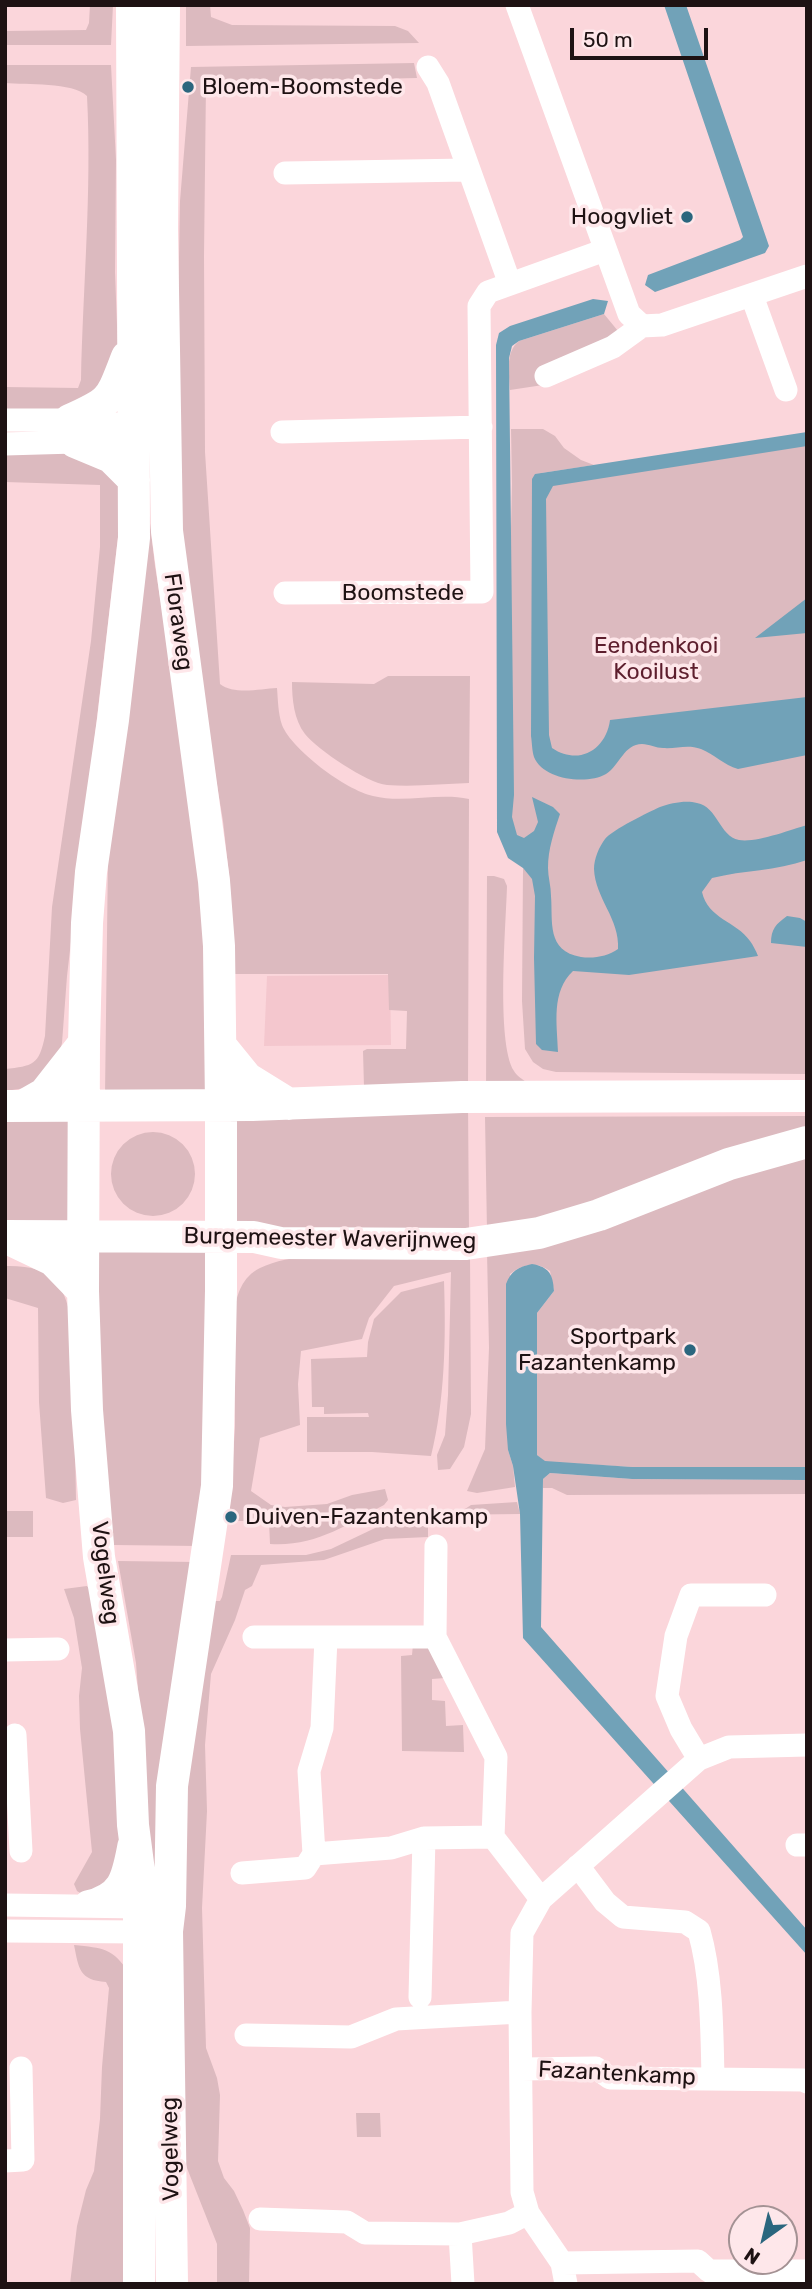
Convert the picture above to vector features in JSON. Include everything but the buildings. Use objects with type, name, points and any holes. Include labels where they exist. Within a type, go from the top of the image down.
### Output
[{"type":"main road","name":"Floraweg","points":[[84,1237],[87,923],[134,538],[132,5]]},
{"type":"main road","name":"Floraweg","points":[[164,5],[162,229],[168,543],[214,881],[219,946],[220,1237]]},
{"type":"main road","points":[[134,339],[113,394],[72,431],[111,457],[134,480]]},
{"type":"main road","points":[[14,1106],[44,1094],[84,1043]]},
{"type":"main road","points":[[221,1046],[247,1078],[289,1104]]},
{"type":"main road","points":[[14,1106],[289,1104],[471,1097],[807,1096]]},
{"type":"main road","points":[[176,1105],[221,1163]]},
{"type":"main road","points":[[85,1144],[144,1106]]},
{"type":"main road","name":"Burgemeester Waverijnweg","points":[[5,1237],[254,1237],[281,1243],[466,1244],[539,1233],[599,1215],[729,1164],[807,1142]]},
{"type":"main road","points":[[84,1185],[114,1224],[128,1237]]},
{"type":"main road","points":[[169,1237],[220,1197]]},
{"type":"main road","points":[[5,1237],[52,1260],[83,1291]]},
{"type":"main road","name":"Vogelweg","points":[[84,1237],[87,1410],[99,1557],[129,1731],[133,1825],[139,1871],[154,1919],[172,2284]]},
{"type":"main road","name":"Vogelweg","points":[[139,2284],[154,1919],[217,1486],[220,1237]]},
{"type":"main road","points":[[221,1290],[245,1260],[281,1243]]},
{"type":"street","points":[[517,5],[605,250],[635,320]]},
{"type":"street","points":[[428,67],[438,83],[510,284]]},
{"type":"street","points":[[285,173],[467,170]]},
{"type":"street","name":"Boomstede","points":[[285,593],[482,593],[479,306],[488,292],[605,250]]},
{"type":"street","points":[[635,320],[662,325],[807,276]]},
{"type":"street","points":[[752,296],[786,390]]},
{"type":"street","points":[[546,376],[613,347],[635,320]]},
{"type":"street","points":[[5,420],[72,431],[165,430]]},
{"type":"street","points":[[282,432],[481,427]]},
{"type":"street","points":[[5,444],[72,431]]},
{"type":"street","points":[[436,1546],[435,1637],[496,1757],[493,1837],[541,1899]]},
{"type":"street","points":[[699,1759],[681,1729],[667,1696],[676,1636],[691,1595],[765,1595]]},
{"type":"street","points":[[254,1637],[435,1637]]},
{"type":"street","points":[[242,1873],[304,1868],[314,1854],[309,1771],[322,1728],[326,1639]]},
{"type":"street","points":[[5,1650],[58,1649]]},
{"type":"street","points":[[15,1735],[12,1807],[21,1851]]},
{"type":"street","name":"Fazantenkamp","points":[[807,1745],[729,1747],[699,1759],[541,1899],[522,1933],[520,2012],[522,2192],[528,2213],[564,2273],[698,2261],[709,2271],[807,2271]]},
{"type":"street","points":[[72,1905],[98,1900],[116,1888],[123,1874],[133,1825]]},
{"type":"street","points":[[314,1854],[391,1849],[424,1839],[493,1837]]},
{"type":"street","points":[[420,1997],[424,1839]]},
{"type":"street","name":"Fazantenkamp","points":[[578,1866],[605,1902],[623,1917],[685,1922],[699,1931],[704,1949],[713,2079]]},
{"type":"street","points":[[5,1905],[72,1905],[154,1919]]},
{"type":"street","points":[[5,1931],[154,1919]]},
{"type":"street","points":[[246,2035],[351,2036],[396,2019],[520,2012]]},
{"type":"street","points":[[5,2161],[23,2160],[21,2068]]},
{"type":"street","name":"Fazantenkamp","points":[[522,2069],[596,2068],[610,2078],[807,2081]]},
{"type":"street","points":[[260,2219],[347,2222],[365,2233],[460,2234],[509,2223],[528,2213]]},
{"type":"street","points":[[460,2234],[463,2284]]},
{"type":"shaded area","points":[[390,975],[391,1045],[264,1046],[267,976]]},
{"type":"green space","points":[[90,5],[113,5],[111,45],[5,45],[5,31],[86,30]]},
{"type":"green space","points":[[186,5],[210,5],[211,17],[232,25],[395,26],[408,31],[419,43],[186,46]]},
{"type":"green space","points":[[414,63],[417,78],[206,83],[205,452],[220,684],[240,690],[277,688],[282,725],[288,735],[321,768],[349,786],[385,798],[469,799],[468,1091],[364,1087],[363,1051],[406,1049],[407,1011],[389,1010],[388,974],[233,974],[230,884],[223,821],[181,570],[177,372],[180,201],[191,67]]},
{"type":"green space","points":[[5,65],[111,65],[116,160],[115,272],[118,352],[110,387],[56,411],[5,411],[5,387],[78,388],[81,380],[88,203],[87,96],[60,86],[5,83]]},
{"type":"green space","points":[[604,314],[618,331],[543,385],[510,390],[510,357],[519,341]]},
{"type":"green space","name":"Eendenkooi Kooilust","points":[[511,429],[543,429],[555,436],[564,448],[581,460],[594,465],[535,474],[807,444],[807,1074],[556,1072],[543,1069],[533,1062],[525,1049],[522,1001],[523,868],[532,878],[504,834]]},
{"type":"green space","points":[[76,452],[100,458],[123,494],[67,976],[62,1043],[58,1060],[33,1087],[5,1091],[5,1069],[22,1067],[33,1062],[40,1053],[45,1036],[52,907],[91,641],[100,547],[100,485],[5,482],[5,454]]},
{"type":"green space","points":[[148,506],[177,703],[196,798],[211,1094],[105,1095],[108,856]]},
{"type":"green space","points":[[388,676],[470,676],[469,783],[407,786],[378,783],[331,757],[311,741],[301,728],[294,709],[292,682],[374,684]]},
{"type":"green space","points":[[487,876],[504,879],[507,886],[503,982],[505,1035],[508,1056],[514,1071],[526,1082],[486,1091]]},
{"type":"green space","points":[[468,1103],[469,1233],[230,1232],[231,1118]]},
{"type":"green space","points":[[75,1116],[76,1226],[5,1226],[5,1117]]},
{"type":"green space","points":[[807,1116],[807,1130],[614,1198],[487,1231],[485,1117]]},
{"type":"green space","points":[[153,1132],[176,1139],[188,1151],[195,1174],[188,1197],[176,1209],[153,1216],[130,1209],[118,1197],[111,1174],[118,1151],[130,1139]]},
{"type":"green space","name":"Sportpark Fazantenkamp","points":[[807,1149],[807,1467],[632,1467],[545,1462],[537,1455],[537,1313],[554,1291],[550,1271],[530,1265],[510,1274],[508,1450],[515,1487],[477,1493],[467,1491],[485,1449],[489,1348],[487,1252]]},
{"type":"green space","points":[[94,1243],[205,1244],[208,1394],[198,1546],[114,1545],[104,1464]]},
{"type":"green space","points":[[470,1254],[471,1414],[464,1447],[450,1469],[438,1470],[437,1455],[445,1435],[451,1272],[394,1286],[369,1318],[362,1339],[301,1351],[298,1384],[300,1425],[260,1438],[251,1491],[271,1505],[285,1507],[327,1504],[352,1495],[385,1489],[388,1500],[384,1505],[330,1533],[286,1544],[270,1544],[269,1521],[237,1521],[230,1508],[235,1426],[234,1312],[239,1293],[249,1276],[272,1263],[299,1258]]},
{"type":"green space","points":[[5,1266],[36,1269],[55,1280],[70,1313],[73,1329],[76,1500],[63,1503],[46,1498],[39,1402],[38,1308],[5,1298]]},
{"type":"green space","points":[[444,1281],[444,1369],[431,1456],[307,1452],[307,1417],[369,1417],[368,1413],[324,1414],[324,1407],[312,1407],[311,1359],[367,1357],[374,1319],[401,1292]]},
{"type":"green space","points":[[550,1473],[632,1479],[807,1480],[807,1494],[567,1495],[552,1488],[543,1488],[543,1479]]},
{"type":"green space","points":[[517,1502],[520,1514],[437,1515],[437,1511],[465,1509],[471,1505]]},
{"type":"green space","points":[[413,1510],[428,1513],[428,1537],[385,1539],[324,1560],[261,1565],[252,1586],[245,1590],[211,1674],[205,1745],[207,1811],[202,1908],[206,2048],[220,2095],[218,2161],[250,2228],[249,2284],[217,2284],[217,2244],[183,2158],[181,1938],[183,1811],[215,1601],[220,1601],[222,1597],[231,1555],[306,1555],[331,1549]]},
{"type":"green space","points":[[5,1511],[33,1511],[33,1537],[5,1537]]},
{"type":"green space","points":[[118,1561],[196,1562],[154,1905],[136,1663]]},
{"type":"green space","points":[[87,1586],[91,1591],[114,1701],[122,1870],[88,1898],[77,1891],[74,1884],[92,1852],[80,1729],[82,1668],[74,1618],[64,1589]]},
{"type":"green space","points":[[427,1643],[445,1678],[432,1679],[432,1700],[445,1701],[446,1726],[463,1725],[464,1752],[402,1751],[401,1656],[412,1655],[413,1644]]},
{"type":"green space","points":[[74,1945],[93,1947],[112,1954],[129,1973],[129,2284],[70,2284],[77,2226],[94,2171],[109,1988],[106,1982],[85,1976],[77,1961]]},
{"type":"green space","points":[[356,2113],[380,2113],[381,2137],[357,2137]]},
{"type":"water","points":[[664,5],[686,5],[769,246],[765,253],[655,292],[645,285],[648,275],[743,237]]},
{"type":"water","points":[[593,299],[608,301],[604,314],[519,341],[512,346],[509,358],[514,795],[512,817],[517,835],[524,838],[534,831],[538,822],[532,797],[553,807],[560,814],[550,847],[548,868],[552,925],[557,942],[570,954],[581,957],[601,956],[618,949],[612,918],[595,880],[596,857],[609,835],[664,806],[688,802],[704,806],[727,833],[739,840],[764,838],[807,825],[807,860],[712,878],[702,892],[710,908],[744,934],[758,956],[629,975],[573,971],[561,988],[558,998],[558,1052],[542,1050],[536,1044],[535,896],[532,879],[523,868],[508,858],[497,832],[496,345],[499,333],[510,326]]},
{"type":"water","points":[[807,432],[807,446],[553,486],[546,499],[549,735],[552,748],[572,755],[590,752],[603,740],[610,720],[807,697],[807,755],[738,769],[696,748],[660,748],[642,744],[631,747],[611,770],[598,777],[577,780],[546,771],[534,757],[531,736],[532,479],[535,474]]},
{"type":"water","points":[[807,598],[807,633],[755,638]]},
{"type":"water","points":[[787,916],[807,922],[807,947],[771,943],[775,927]]},
{"type":"water","points":[[532,1264],[549,1272],[554,1291],[537,1313],[537,1455],[545,1461],[632,1467],[807,1467],[807,1480],[632,1479],[550,1473],[543,1479],[541,1627],[807,1930],[807,1955],[523,1638],[520,1514],[506,1424],[506,1284],[516,1270]]},
{"type":"place","name":"Bloem-Boomstede","points":[[188,87]]},
{"type":"place","name":"Hoogvliet","points":[[687,217]]},
{"type":"place","name":"Sportpark Fazantenkamp","points":[[690,1350]]},
{"type":"place","name":"Duiven-Fazantenkamp","points":[[231,1517]]}]
